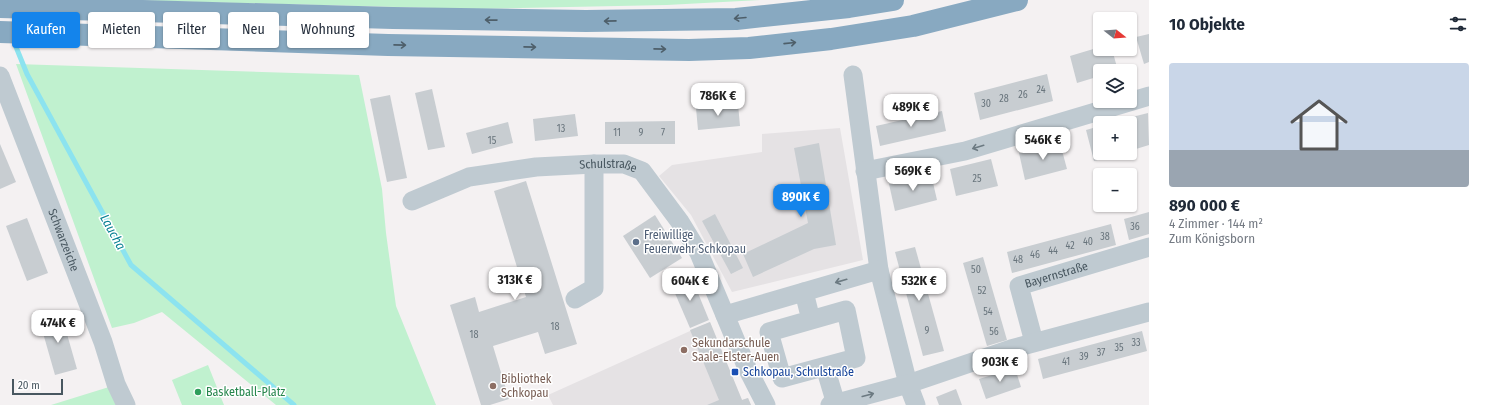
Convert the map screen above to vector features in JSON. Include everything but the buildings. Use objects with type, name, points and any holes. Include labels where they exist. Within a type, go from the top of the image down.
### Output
[{"type":"highway","points":[[849,7],[871,0]]},
{"type":"highway","points":[[0,7],[393,18],[586,21],[736,19],[849,7],[893,0]]},
{"type":"highway","points":[[0,32],[412,45],[689,50],[749,48],[831,39],[913,26],[1018,0]]},
{"type":"street","points":[[853,75],[879,270],[908,384],[916,405]]},
{"type":"street","name":"Schwarzeiche","points":[[0,76],[103,342],[116,384],[126,405]]},
{"type":"street","points":[[865,171],[965,151],[1149,96]]},
{"type":"street","points":[[575,298],[594,288],[594,164]]},
{"type":"street","name":"Schulstraße","points":[[412,201],[469,177],[536,167],[624,164],[642,171],[680,222],[699,253],[747,368],[766,405]]},
{"type":"street","name":"Bayernstraße","points":[[1034,342],[1019,286],[1149,247]]},
{"type":"street","points":[[725,315],[879,270]]},
{"type":"street","points":[[804,292],[812,320]]},
{"type":"street","points":[[846,310],[856,358],[782,378],[769,332],[812,320],[846,310]]},
{"type":"street","points":[[825,367],[833,404],[908,384],[1034,342],[1149,312]]},
{"type":"shaded area","points":[[840,128],[863,260],[732,292],[691,215],[659,176],[672,165],[762,152],[762,134]]},
{"type":"shaded area","name":"Sekundarschule Saale-Elster-Auen","points":[[710,322],[742,400],[748,398],[751,405],[553,405],[548,395]]},
{"type":"green space","points":[[125,0],[760,0],[667,5],[473,9]]},
{"type":"green space","points":[[16,64],[359,75],[382,189],[386,233],[396,306],[436,405],[276,405],[162,312],[134,323],[112,328]]},
{"type":"green space","name":"Basketball-Platz","points":[[208,365],[224,405],[182,405],[172,380]]},
{"type":"green space","points":[[109,387],[116,405],[51,405]]},
{"type":"waterway","name":"Laucha","points":[[16,48],[27,74],[131,265],[294,405]]},
{"type":"place","name":"Freiwillige Feuerwehr Schkopau","points":[[636,242]]},
{"type":"place","name":"Sekundarschule Saale-Elster-Auen","points":[[684,350]]},
{"type":"place","name":"Schkopau, Schulstraße","points":[[735,372]]},
{"type":"place","name":"Bibliothek Schkopau","points":[[493,386]]},
{"type":"place","name":"Basketball-Platz","points":[[198,392]]}]
